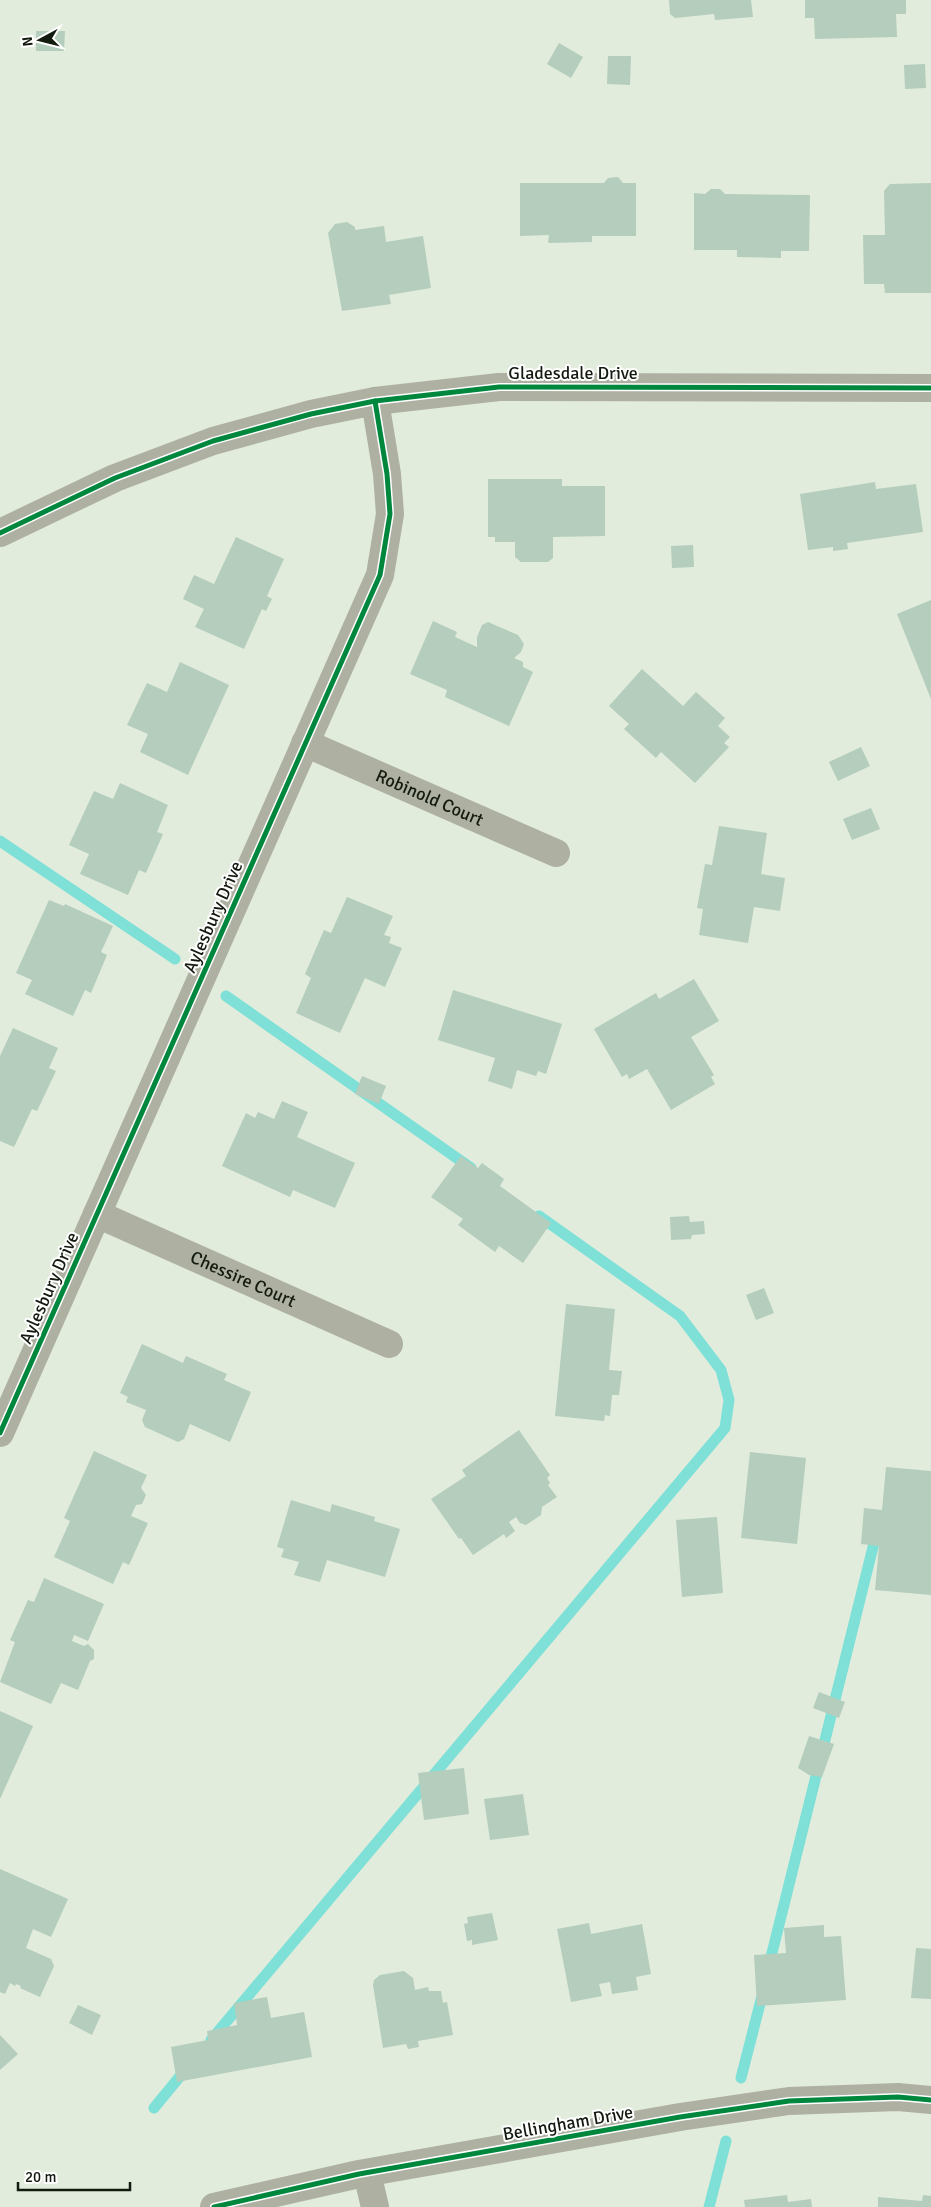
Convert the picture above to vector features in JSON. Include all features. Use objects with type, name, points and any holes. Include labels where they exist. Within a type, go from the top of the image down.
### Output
[{"type":"street","name":"Gladesdale Drive","points":[[0,533],[115,478],[213,441],[311,414],[375,401],[498,387],[931,388]]},
{"type":"street","name":"Aylesbury Drive","points":[[0,1433],[380,575],[390,514],[388,474],[375,401]]},
{"type":"street","name":"Robinold Court","points":[[304,743],[556,853]]},
{"type":"street","name":"Chessire Court","points":[[97,1214],[389,1344]]},
{"type":"street","name":"Bellingham Drive","points":[[214,2207],[283,2199],[367,2173],[680,2117],[789,2101],[898,2097],[931,2100]]},
{"type":"street","points":[[367,2173],[375,2207]]},
{"type":"building","points":[[669,0],[751,0],[753,17],[715,20],[714,14],[675,18],[670,14]]},
{"type":"building","points":[[805,0],[906,0],[906,14],[896,14],[897,37],[815,39],[814,18],[805,18]]},
{"type":"building","points":[[36,31],[65,31],[64,51],[36,51]]},
{"type":"building","points":[[559,43],[583,57],[571,78],[547,64]]},
{"type":"building","points":[[608,56],[631,56],[630,85],[607,84]]},
{"type":"building","points":[[925,64],[926,88],[905,89],[904,65]]},
{"type":"building","points":[[618,177],[623,183],[636,183],[636,236],[592,236],[592,242],[548,243],[549,235],[520,236],[520,183],[604,183],[608,178]]},
{"type":"building","points":[[931,183],[931,293],[885,293],[884,284],[864,284],[863,235],[885,235],[884,191],[890,184]]},
{"type":"building","points":[[711,189],[720,189],[725,194],[810,195],[809,251],[781,251],[781,258],[737,257],[737,250],[694,250],[694,193],[705,194]]},
{"type":"building","points":[[347,222],[355,227],[355,230],[384,226],[386,242],[423,236],[431,288],[389,295],[391,304],[342,311],[328,233],[335,224]]},
{"type":"building","points":[[488,479],[562,479],[562,486],[605,486],[605,536],[553,537],[553,558],[548,562],[521,562],[515,557],[515,542],[495,542],[495,537],[488,537]]},
{"type":"building","points":[[875,482],[876,489],[916,484],[923,532],[847,543],[848,549],[833,551],[833,547],[808,550],[800,494]]},
{"type":"building","points":[[236,537],[284,559],[267,596],[272,599],[266,611],[262,609],[244,649],[195,627],[204,609],[183,599],[194,575],[214,584]]},
{"type":"building","points":[[693,545],[694,567],[672,568],[671,546]]},
{"type":"building","points":[[931,600],[931,699],[897,614]]},
{"type":"building","points":[[433,621],[457,632],[455,637],[477,647],[477,637],[482,625],[488,622],[518,635],[524,644],[521,652],[514,658],[523,662],[523,667],[533,672],[509,726],[445,697],[447,690],[410,674]]},
{"type":"building","points":[[180,662],[229,685],[188,775],[140,752],[148,734],[127,725],[147,683],[167,692]]},
{"type":"building","points":[[642,669],[683,706],[696,692],[725,718],[718,726],[730,737],[724,743],[729,747],[695,783],[661,752],[656,758],[624,729],[629,724],[609,706]]},
{"type":"building","points":[[861,747],[870,766],[838,781],[829,762]]},
{"type":"building","points":[[120,783],[168,805],[157,832],[163,834],[146,873],[139,870],[128,895],[80,874],[89,854],[69,845],[94,791],[113,799]]},
{"type":"building","points":[[871,808],[880,829],[852,840],[843,819]]},
{"type":"building","points":[[719,826],[767,833],[761,874],[785,878],[780,911],[754,907],[748,943],[699,935],[703,909],[697,908],[705,864],[712,865]]},
{"type":"building","points":[[347,897],[393,916],[384,935],[391,937],[389,943],[402,948],[385,987],[365,978],[340,1033],[296,1013],[311,978],[305,974],[324,930],[331,933]]},
{"type":"building","points":[[49,900],[64,906],[65,904],[113,926],[101,952],[107,955],[91,993],[85,990],[73,1016],[25,994],[32,980],[16,973]]},
{"type":"building","points":[[694,979],[719,1021],[691,1037],[714,1075],[711,1077],[715,1084],[671,1110],[647,1069],[629,1079],[627,1074],[622,1077],[594,1029],[656,993],[659,999]]},
{"type":"building","points":[[453,990],[562,1024],[546,1074],[538,1071],[536,1076],[517,1070],[512,1089],[488,1081],[495,1058],[438,1040]]},
{"type":"building","points":[[13,1028],[58,1048],[49,1068],[56,1071],[37,1111],[32,1109],[14,1147],[0,1141],[0,1056]]},
{"type":"building","points":[[362,1076],[386,1086],[379,1104],[355,1094]]},
{"type":"building","points":[[282,1101],[308,1112],[297,1137],[355,1163],[335,1208],[293,1190],[290,1197],[222,1166],[246,1113],[255,1118],[258,1112],[274,1119]]},
{"type":"building","points":[[461,1156],[478,1168],[482,1163],[504,1179],[500,1186],[551,1223],[523,1263],[499,1246],[495,1252],[458,1225],[463,1219],[431,1197]]},
{"type":"building","points":[[689,1216],[690,1222],[704,1221],[705,1234],[692,1235],[691,1239],[671,1240],[670,1217]]},
{"type":"building","points":[[764,1288],[774,1313],[756,1320],[746,1295]]},
{"type":"building","points":[[566,1304],[615,1309],[609,1370],[622,1371],[619,1395],[612,1395],[610,1416],[605,1415],[604,1421],[555,1416]]},
{"type":"building","points":[[142,1344],[183,1363],[186,1356],[227,1374],[224,1380],[251,1392],[230,1442],[190,1424],[184,1439],[178,1442],[145,1427],[142,1420],[146,1410],[126,1402],[128,1397],[120,1393]]},
{"type":"building","points":[[519,1430],[550,1475],[547,1478],[550,1483],[548,1485],[557,1497],[542,1507],[541,1515],[526,1525],[520,1523],[516,1517],[509,1522],[515,1531],[506,1538],[504,1534],[473,1555],[461,1538],[459,1539],[431,1499],[466,1476],[462,1470]]},
{"type":"building","points":[[94,1451],[147,1475],[141,1488],[146,1495],[142,1504],[136,1505],[131,1516],[148,1523],[129,1565],[123,1562],[113,1584],[54,1557],[70,1521],[64,1518]]},
{"type":"building","points":[[750,1452],[806,1458],[797,1544],[741,1538]]},
{"type":"building","points":[[886,1467],[931,1471],[931,1595],[875,1590],[879,1546],[861,1544],[864,1508],[882,1510]]},
{"type":"building","points":[[291,1500],[330,1512],[332,1504],[375,1517],[374,1521],[400,1529],[385,1577],[327,1560],[320,1582],[294,1575],[299,1562],[281,1557],[284,1549],[277,1547]]},
{"type":"building","points":[[717,1517],[723,1593],[682,1597],[676,1520]]},
{"type":"building","points":[[44,1578],[104,1604],[88,1641],[74,1635],[72,1641],[84,1646],[88,1644],[94,1650],[94,1659],[90,1661],[78,1690],[61,1683],[51,1704],[0,1682],[15,1642],[10,1640],[28,1600],[34,1602]]},
{"type":"building","points":[[819,1692],[845,1702],[839,1718],[813,1708]]},
{"type":"building","points":[[0,1711],[33,1726],[0,1799]]},
{"type":"building","points":[[809,1736],[834,1744],[822,1777],[809,1775],[798,1768]]},
{"type":"building","points":[[464,1768],[469,1814],[424,1820],[418,1773]]},
{"type":"building","points":[[523,1794],[529,1835],[490,1840],[484,1799]]},
{"type":"building","points":[[0,1869],[68,1899],[51,1937],[33,1929],[26,1948],[51,1959],[54,1966],[40,1997],[20,1988],[21,1986],[16,1984],[15,1986],[10,1983],[5,1994],[0,1992]]},
{"type":"building","points":[[492,1913],[498,1940],[472,1945],[472,1940],[467,1941],[464,1924],[468,1923],[467,1917]]},
{"type":"building","points":[[589,1923],[591,1934],[642,1924],[651,1974],[636,1977],[638,1990],[612,1994],[610,1982],[599,1984],[602,1996],[571,2002],[557,1929]]},
{"type":"building","points":[[824,1925],[824,1937],[841,1936],[846,2000],[757,2006],[754,1955],[786,1953],[784,1928]]},
{"type":"building","points":[[916,1948],[931,1949],[931,1999],[911,1998]]},
{"type":"building","points":[[404,1971],[413,1978],[415,1990],[428,1987],[429,1991],[441,1991],[443,2003],[447,2002],[453,2035],[418,2041],[419,2047],[408,2049],[406,2044],[383,2048],[373,1985],[374,1980],[380,1975]]},
{"type":"building","points":[[267,1997],[271,2018],[304,2012],[312,2057],[177,2082],[171,2047],[208,2040],[207,2031],[237,2025],[234,2003]]},
{"type":"building","points":[[78,2005],[101,2015],[92,2035],[69,2023]]},
{"type":"building","points":[[0,2035],[18,2054],[0,2070]]},
{"type":"building","points":[[787,2195],[788,2202],[811,2199],[812,2207],[745,2207],[744,2200]]},
{"type":"building","points":[[923,2195],[931,2196],[931,2207],[878,2207],[878,2197],[922,2201]]},
{"type":"waterway","points":[[0,841],[175,959]]},
{"type":"waterway","points":[[226,996],[471,1168]]},
{"type":"waterway","points":[[211,2040],[725,1428],[729,1400],[721,1370],[680,1316],[539,1216]]},
{"type":"waterway","points":[[768,1969],[877,1531]]},
{"type":"waterway","points":[[741,2078],[763,1992]]},
{"type":"waterway","points":[[154,2108],[186,2069]]},
{"type":"waterway","points":[[709,2207],[726,2141]]},
{"type":"cycle path","points":[[0,533],[115,478],[213,441],[311,414],[375,401],[499,387],[931,388]]},
{"type":"cycle path","points":[[0,1433],[380,575],[390,514],[387,474],[375,401]]},
{"type":"cycle path","points":[[214,2207],[359,2174],[680,2117],[789,2101],[898,2097],[931,2100]]}]
